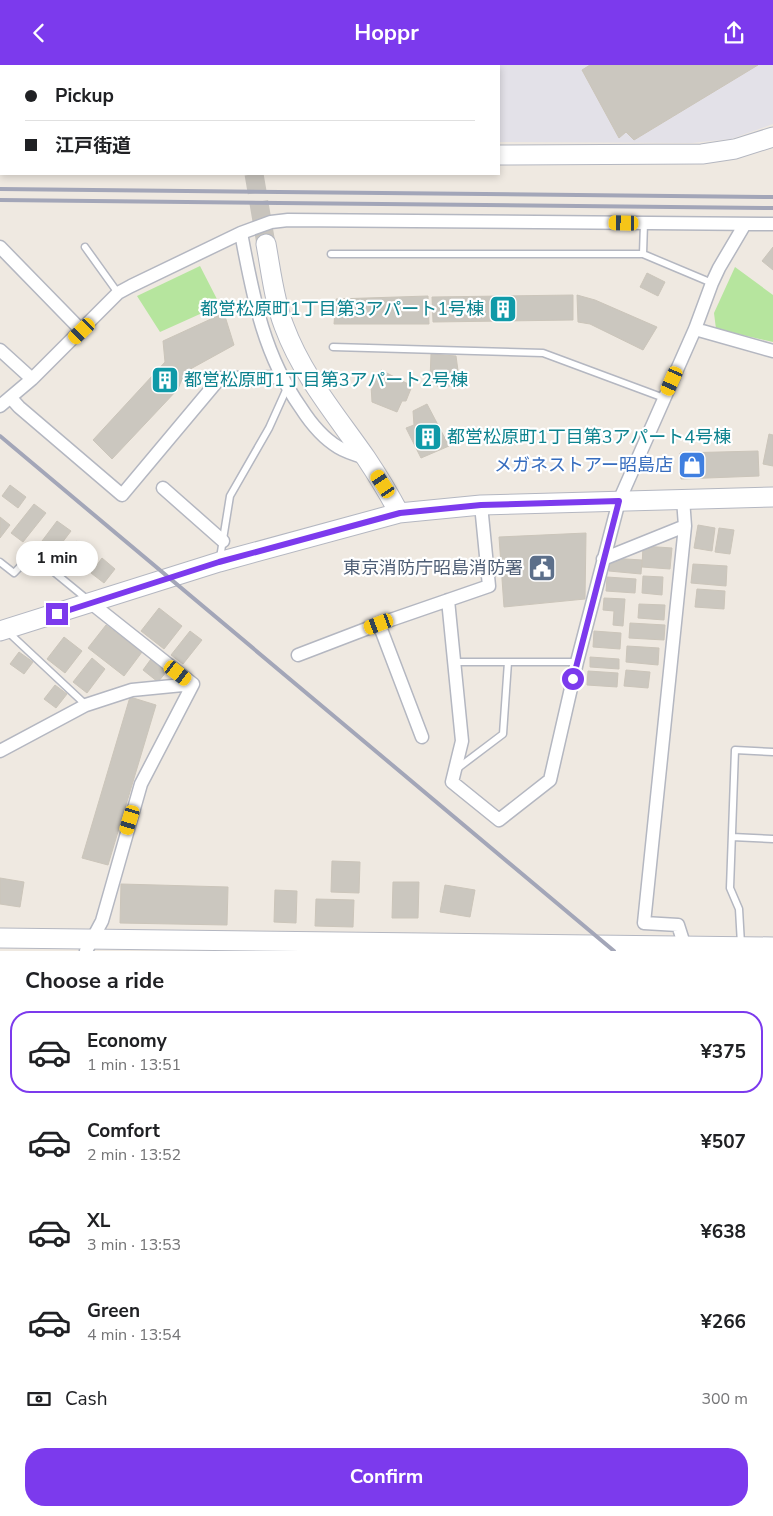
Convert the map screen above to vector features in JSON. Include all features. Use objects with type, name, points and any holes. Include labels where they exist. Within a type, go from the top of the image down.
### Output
[{"type":"street","points":[[500,155],[702,154],[735,149],[773,137]]},
{"type":"street","points":[[0,406],[32,379],[118,293],[241,233],[271,222],[288,220],[773,224]]},
{"type":"street","points":[[448,599],[462,741],[452,782],[498,820],[550,780],[577,662],[619,501],[695,329],[712,283],[745,224]]},
{"type":"street","points":[[241,233],[258,316],[268,347],[284,383],[308,419],[321,433],[336,446],[366,459]]},
{"type":"street","points":[[266,244],[283,325],[293,347],[311,381],[383,484],[400,513]]},
{"type":"street","points":[[0,247],[82,331]]},
{"type":"street","points":[[695,329],[773,351]]},
{"type":"street","points":[[0,350],[32,379]]},
{"type":"street","points":[[11,398],[19,407],[122,495],[220,378],[284,383]]},
{"type":"street","points":[[163,488],[223,541]]},
{"type":"street","points":[[3,630],[219,562],[400,513],[481,505],[773,497]]},
{"type":"street","points":[[683,499],[685,526],[644,923],[678,925],[685,947]]},
{"type":"street","points":[[298,655],[448,599],[489,587],[481,505]]},
{"type":"street","points":[[603,559],[685,526]]},
{"type":"street","points":[[92,603],[193,684]]},
{"type":"street","points":[[379,624],[422,737]]},
{"type":"street","points":[[0,751],[86,705],[132,690],[193,684]]},
{"type":"street","points":[[89,945],[102,921],[141,784],[193,684]]},
{"type":"street","points":[[0,938],[89,945],[509,948],[773,947]]},
{"type":"lane","points":[[643,254],[644,223]]},
{"type":"lane","points":[[85,247],[118,293]]},
{"type":"lane","points":[[331,254],[643,254],[712,283]]},
{"type":"lane","points":[[333,347],[544,353],[664,398]]},
{"type":"lane","points":[[219,562],[230,496],[268,428],[284,383]]},
{"type":"lane","points":[[0,563],[14,573],[32,554],[92,603]]},
{"type":"lane","points":[[3,630],[86,705]]},
{"type":"lane","points":[[454,662],[577,662]]},
{"type":"lane","points":[[454,770],[503,734],[508,662]]},
{"type":"lane","points":[[741,947],[739,909],[730,889],[735,751],[773,752]]},
{"type":"lane","points":[[732,837],[773,839]]},
{"type":"shaded area","points":[[500,65],[773,65],[773,124],[731,139],[692,143],[500,142]]},
{"type":"green space","points":[[200,266],[220,305],[160,332],[137,296]]},
{"type":"green space","points":[[735,267],[773,295],[773,342],[716,329],[714,313]]},
{"type":"building","points":[[590,65],[758,65],[634,140],[626,132],[619,138],[582,70]]},
{"type":"building","points":[[773,247],[773,270],[762,261]]},
{"type":"building","points":[[647,273],[665,282],[658,296],[640,287]]},
{"type":"building","name":"都営松原町1丁目第3アパート1号棟","points":[[573,295],[573,320],[433,322],[432,297]]},
{"type":"building","points":[[577,295],[595,300],[657,327],[643,350],[590,324],[578,322]]},
{"type":"building","name":"都営松原町1丁目第3アパート1号棟","points":[[428,296],[429,324],[334,324],[336,299]]},
{"type":"building","name":"都営松原町1丁目第3アパート2号棟","points":[[224,313],[234,345],[185,372],[178,389],[112,459],[93,440],[165,362],[163,341]]},
{"type":"building","points":[[431,354],[456,356],[459,378],[450,386],[437,386],[430,379]]},
{"type":"building","points":[[381,370],[412,386],[406,401],[402,401],[397,412],[372,402],[371,385]]},
{"type":"building","name":"都営松原町1丁目第3アパート4号棟","points":[[427,404],[449,446],[421,458],[406,428],[414,425],[413,411]]},
{"type":"building","points":[[769,434],[773,435],[773,466],[763,464]]},
{"type":"building","points":[[758,451],[759,476],[681,479],[680,453]]},
{"type":"building","points":[[10,485],[26,497],[18,508],[2,496]]},
{"type":"building","points":[[34,504],[46,513],[23,542],[11,533]]},
{"type":"building","points":[[0,517],[10,525],[0,538]]},
{"type":"building","points":[[57,521],[71,531],[55,552],[42,541]]},
{"type":"building","points":[[698,525],[715,528],[712,551],[694,548]]},
{"type":"building","points":[[719,528],[734,530],[730,554],[715,552]]},
{"type":"building","points":[[586,533],[585,599],[504,607],[499,537]]},
{"type":"building","points":[[76,541],[88,550],[69,575],[57,565]]},
{"type":"building","points":[[643,546],[672,548],[670,569],[642,567]]},
{"type":"building","points":[[102,558],[115,569],[104,583],[91,573]]},
{"type":"building","points":[[610,558],[642,560],[641,574],[609,571]]},
{"type":"building","points":[[693,564],[727,566],[726,586],[691,583]]},
{"type":"building","points":[[643,576],[663,577],[662,595],[642,593]]},
{"type":"building","points":[[607,577],[636,579],[635,593],[606,591]]},
{"type":"building","points":[[697,589],[725,591],[724,609],[695,607]]},
{"type":"building","points":[[604,598],[625,599],[623,626],[613,625],[614,611],[603,610]]},
{"type":"building","points":[[639,604],[665,605],[664,620],[638,618]]},
{"type":"building","points":[[159,608],[182,626],[164,649],[141,631]]},
{"type":"building","points":[[630,623],[665,625],[664,640],[629,638]]},
{"type":"building","points":[[106,625],[142,652],[124,676],[88,648]]},
{"type":"building","points":[[190,631],[202,640],[183,664],[171,655]]},
{"type":"building","points":[[594,631],[621,633],[620,649],[593,647]]},
{"type":"building","points":[[64,637],[82,651],[65,673],[47,659]]},
{"type":"building","points":[[627,646],[659,648],[658,665],[626,662]]},
{"type":"building","points":[[19,652],[33,662],[24,674],[10,664]]},
{"type":"building","points":[[590,657],[619,659],[619,669],[590,667]]},
{"type":"building","points":[[92,658],[105,669],[87,693],[73,682]]},
{"type":"building","points":[[151,659],[167,671],[158,682],[143,670]]},
{"type":"building","points":[[626,670],[650,672],[648,688],[624,686]]},
{"type":"building","points":[[588,671],[618,673],[617,687],[587,685]]},
{"type":"building","points":[[55,685],[67,694],[56,708],[44,699]]},
{"type":"building","points":[[130,697],[156,705],[108,865],[82,858]]},
{"type":"building","points":[[332,861],[360,862],[359,893],[331,892]]},
{"type":"building","points":[[0,878],[24,882],[20,907],[0,904]]},
{"type":"building","points":[[393,882],[419,882],[418,918],[392,918]]},
{"type":"building","points":[[121,884],[228,887],[227,925],[120,923]]},
{"type":"building","points":[[445,885],[475,890],[470,917],[440,912]]},
{"type":"building","points":[[275,890],[297,891],[296,923],[274,922]]},
{"type":"building","points":[[316,899],[354,900],[353,927],[315,926]]},
{"type":"tunnel","points":[[254,175],[266,244]]},
{"type":"railway","points":[[0,189],[773,197]]},
{"type":"railway","points":[[0,200],[773,208]]},
{"type":"railway","points":[[0,436],[614,951]]},
{"type":"place","name":"都営松原町1丁目第3アパート1号棟","points":[[503,309]]},
{"type":"place","name":"都営松原町1丁目第3アパート2号棟","points":[[165,380]]},
{"type":"place","name":"都営松原町1丁目第3アパート4号棟","points":[[428,437]]},
{"type":"place","name":"メガネストアー昭島店","points":[[692,465]]},
{"type":"place","name":"東京消防庁昭島消防署","points":[[542,568]]},
{"type":"route","points":[[57,614],[219,562],[400,513],[481,505],[619,501],[573,679]]}]
